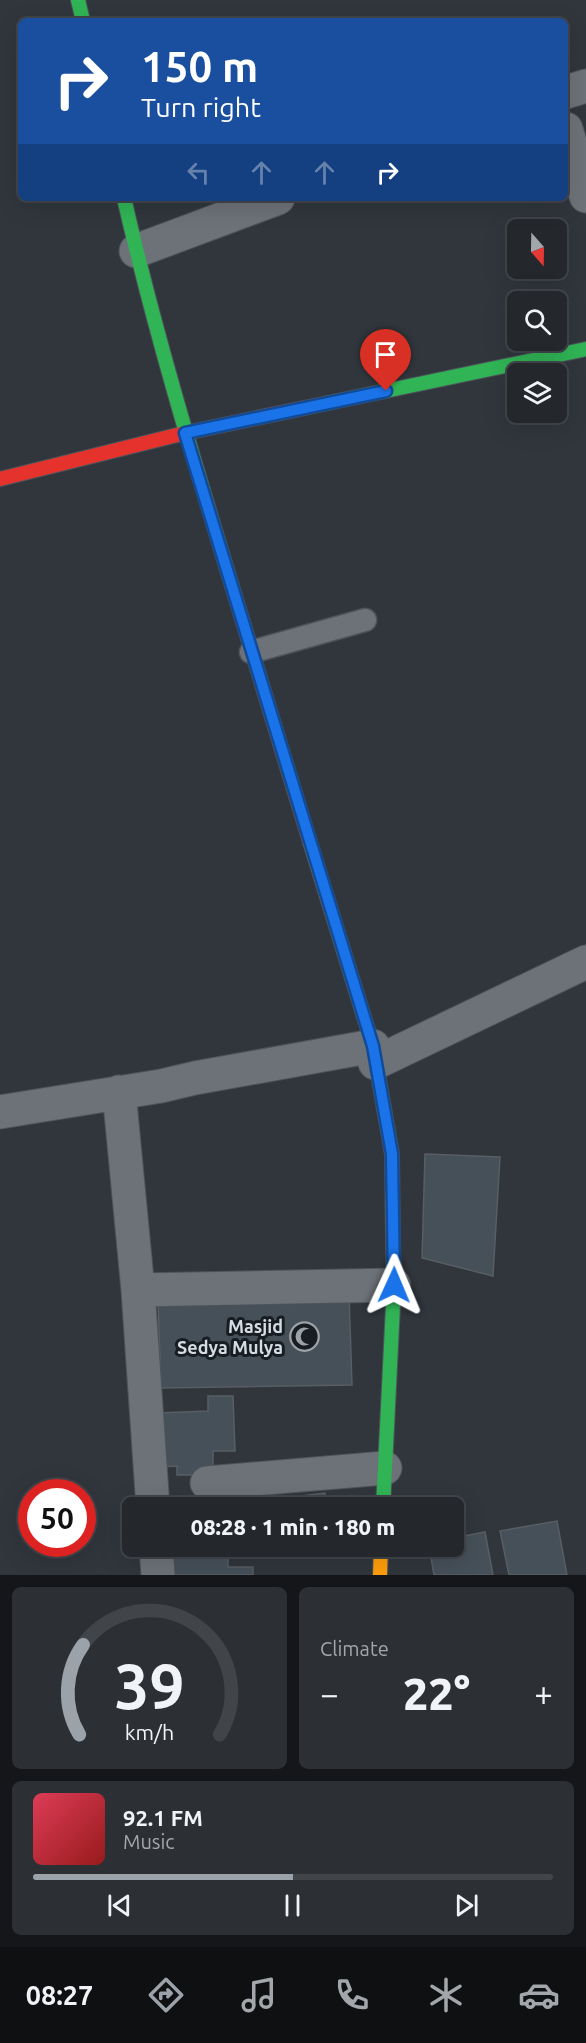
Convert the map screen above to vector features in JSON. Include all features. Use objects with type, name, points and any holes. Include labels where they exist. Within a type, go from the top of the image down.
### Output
[{"type":"main road","points":[[78,0],[82,18]]},
{"type":"main road","points":[[125,201],[185,433],[374,1054],[386,1109],[392,1154],[394,1285],[384,1497]]},
{"type":"main road","points":[[0,479],[185,433],[586,349]]},
{"type":"main road","points":[[380,1575],[381,1557]]},
{"type":"street","points":[[568,91],[586,86]]},
{"type":"street","points":[[568,136],[586,196]]},
{"type":"street","points":[[136,251],[270,201]]},
{"type":"street","points":[[0,1112],[161,1086],[195,1078],[374,1054],[586,962]]},
{"type":"street","points":[[119,1092],[138,1290],[152,1497]]},
{"type":"street","points":[[138,1290],[394,1285]]},
{"type":"street","points":[[207,1483],[385,1468]]},
{"type":"street","points":[[157,1557],[158,1575]]},
{"type":"lane","points":[[251,652],[365,620]]},
{"type":"building","points":[[425,1154],[500,1157],[493,1276],[422,1258]]},
{"type":"building","points":[[349,1293],[352,1385],[161,1388],[158,1301]]},
{"type":"building","points":[[208,1396],[233,1396],[235,1451],[213,1451],[213,1475],[177,1475],[177,1466],[159,1467],[158,1413],[208,1411]]},
{"type":"building","points":[[325,1493],[325,1497],[292,1497]]},
{"type":"building","points":[[557,1521],[567,1575],[509,1575],[500,1531]]},
{"type":"building","points":[[485,1532],[493,1575],[434,1575],[431,1557],[464,1557],[464,1536]]},
{"type":"building","points":[[173,1557],[228,1557],[228,1567],[253,1567],[253,1575],[164,1575],[173,1570]]},
{"type":"traffic: fast","points":[[78,0],[82,18]]},
{"type":"traffic: fast","points":[[125,201],[161,345],[232,586]]},
{"type":"traffic: fast","points":[[328,403],[586,349]]},
{"type":"traffic: fast","points":[[384,1497],[394,1285],[393,1242]]},
{"type":"traffic: slow","points":[[310,842],[373,1046],[392,1154],[393,1242]]},
{"type":"traffic: slow","points":[[380,1575],[381,1557]]},
{"type":"traffic: jam","points":[[0,479],[185,433],[328,403]]},
{"type":"traffic: jam","points":[[232,586],[310,842]]},
{"type":"place","name":"Masjid Sedya Mulya","points":[[304,1337]]},
{"type":"route","points":[[386,391],[185,433],[373,1046],[386,1109],[392,1154],[394,1285]]}]
